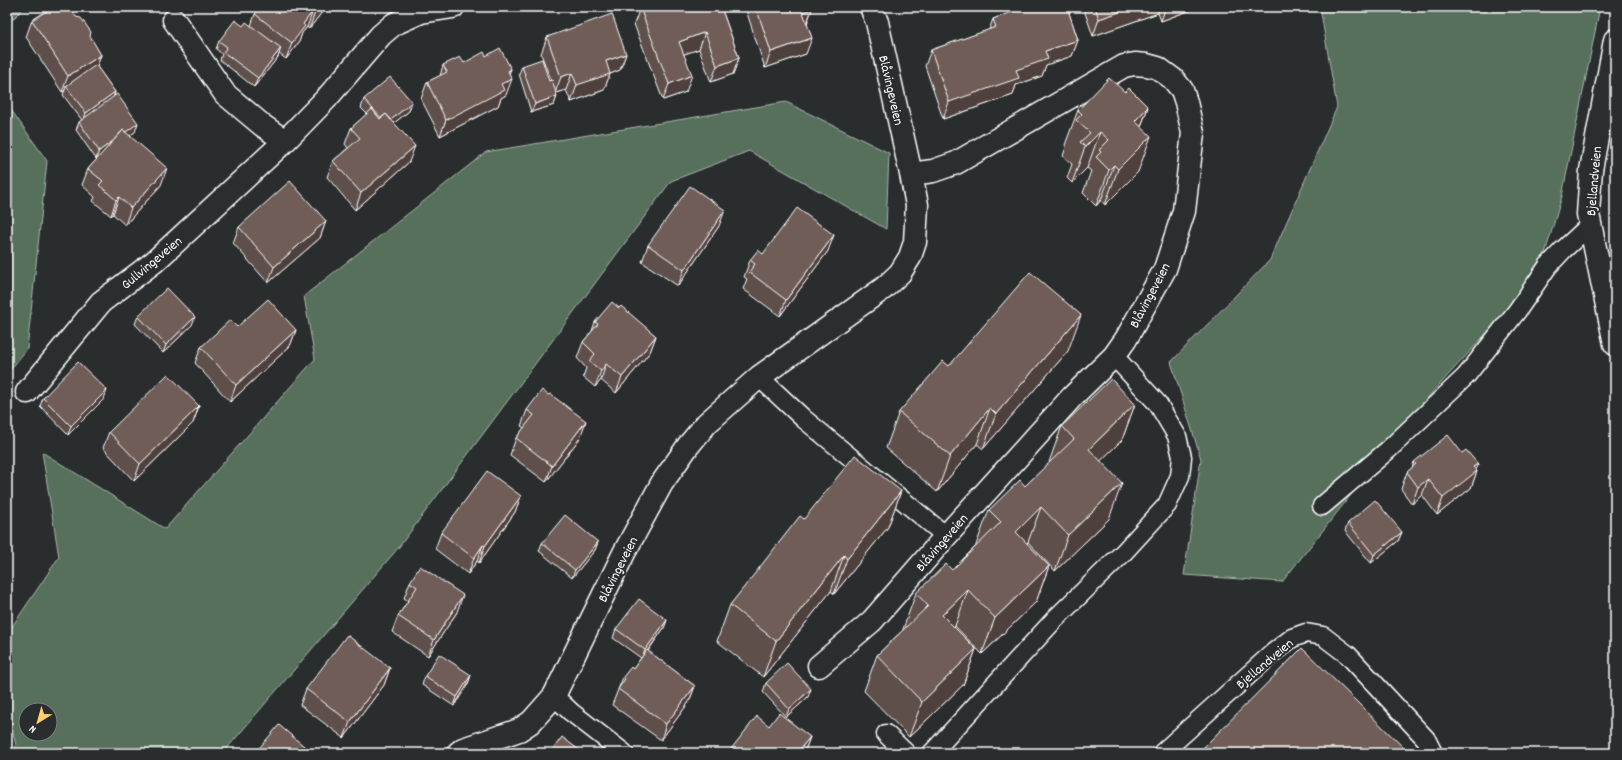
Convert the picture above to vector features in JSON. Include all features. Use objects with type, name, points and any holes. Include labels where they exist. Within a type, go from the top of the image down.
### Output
[{"type":"street","name":"Gullvingeveien","points":[[27,392],[101,302],[154,262],[285,141],[326,99],[381,35],[394,24],[421,12],[453,7]]},
{"type":"street","name":"Blåvingeveien","points":[[458,753],[463,749],[519,730],[531,722],[554,696],[624,553],[662,483],[688,446],[707,423],[759,377],[884,288],[900,273],[910,257],[915,242],[917,205],[876,22],[871,7]]},
{"type":"street","points":[[174,20],[225,94],[262,125],[285,141]]},
{"type":"street","name":"Bjellandveien","points":[[1615,40],[1591,170],[1588,214],[1615,344]]},
{"type":"street","name":"Blåvingeveien","points":[[819,666],[872,621],[946,536],[1072,397],[1114,356],[1126,339],[1165,269],[1184,211],[1192,133],[1186,102],[1182,90],[1173,79],[1158,68],[1147,64],[1124,66],[956,163],[933,171],[911,174]]},
{"type":"lane","points":[[1322,506],[1388,450],[1466,376],[1518,312],[1548,266],[1563,250],[1590,226]]},
{"type":"lane","points":[[932,753],[1055,619],[1123,553],[1167,505],[1180,476],[1182,457],[1177,436],[1158,404],[1114,356]]},
{"type":"lane","points":[[759,377],[804,419],[946,536]]},
{"type":"lane","name":"Bjellandveien","points":[[1162,753],[1274,652],[1292,638],[1306,632],[1323,636],[1348,654],[1426,739],[1433,753]]},
{"type":"lane","points":[[554,696],[571,712],[624,753]]},
{"type":"lane","points":[[886,734],[906,753]]},
{"type":"green space","points":[[7,7],[25,7],[7,25]]},
{"type":"green space","points":[[1320,7],[1600,7],[1562,196],[1538,277],[1430,395],[1282,582],[1184,575],[1201,459],[1171,362],[1270,260],[1337,107]]},
{"type":"green space","points":[[786,102],[889,153],[886,229],[749,151],[671,181],[399,547],[223,753],[13,753],[16,746],[7,702],[7,634],[59,557],[42,452],[165,529],[315,359],[304,296],[486,152]]},
{"type":"green space","points":[[7,104],[47,161],[27,349],[7,374]]},
{"type":"building","points":[[53,7],[70,7],[76,17],[81,18],[91,32],[90,36],[101,55],[68,76],[32,20]]},
{"type":"building","points":[[260,7],[320,7],[315,13],[313,11],[303,24],[305,26],[292,43],[255,14]]},
{"type":"building","points":[[721,7],[739,58],[717,66],[705,32],[679,42],[692,75],[669,84],[640,8]]},
{"type":"building","points":[[756,7],[812,7],[812,9],[803,12],[812,38],[771,52]]},
{"type":"building","points":[[1025,7],[1067,7],[1078,40],[1045,51],[1048,59],[1016,70],[1019,78],[949,102],[931,50],[996,27],[993,19]]},
{"type":"building","points":[[1095,7],[1134,7],[1099,19]]},
{"type":"building","points":[[612,14],[626,54],[606,61],[610,74],[577,85],[572,73],[561,77],[547,37]]},
{"type":"building","points":[[235,20],[243,26],[246,22],[281,48],[258,78],[223,52],[227,47],[219,41]]},
{"type":"building","points":[[500,48],[511,69],[508,71],[512,79],[501,84],[504,90],[446,120],[427,82],[447,72],[443,65],[460,57],[464,63],[484,52],[486,56]]},
{"type":"building","points":[[542,59],[549,81],[552,80],[557,96],[535,104],[522,66]]},
{"type":"building","points":[[96,65],[115,92],[86,113],[66,86]]},
{"type":"building","points":[[390,77],[412,102],[391,120],[386,114],[381,118],[364,99]]},
{"type":"building","points":[[1109,78],[1125,92],[1129,88],[1148,107],[1135,121],[1151,136],[1118,169],[1114,165],[1109,170],[1096,157],[1101,152],[1099,150],[1109,140],[1100,132],[1085,147],[1080,142],[1090,133],[1076,120],[1082,114],[1078,110]]},
{"type":"building","points":[[117,94],[138,123],[126,132],[123,130],[113,141],[99,151],[79,122]]},
{"type":"building","points":[[372,109],[380,119],[386,114],[415,146],[361,193],[333,161],[360,138],[351,128]]},
{"type":"building","points":[[123,130],[167,168],[131,208],[119,197],[116,200],[99,185],[103,181],[88,169]]},
{"type":"building","points":[[290,181],[326,221],[274,267],[239,227]]},
{"type":"building","points":[[690,186],[725,210],[684,270],[648,245]]},
{"type":"building","points":[[797,208],[834,235],[786,300],[749,272],[755,264],[750,260],[758,250],[763,254]]},
{"type":"building","points":[[1030,272],[1081,315],[996,414],[990,408],[950,456],[899,412],[943,361],[949,366]]},
{"type":"building","points":[[167,288],[195,317],[166,345],[138,316]]},
{"type":"building","points":[[268,299],[296,330],[236,385],[201,347],[230,320],[237,327]]},
{"type":"building","points":[[612,302],[619,308],[621,306],[656,336],[622,377],[606,364],[601,371],[589,361],[595,354],[583,342],[598,324],[595,322]]},
{"type":"building","points":[[78,362],[107,390],[71,426],[43,398]]},
{"type":"building","points":[[168,374],[199,406],[140,464],[109,432]]},
{"type":"building","points":[[1111,379],[1135,404],[1089,449],[1122,483],[1068,535],[1041,507],[1016,532],[1049,566],[995,618],[968,590],[942,615],[976,649],[922,702],[877,655],[928,606],[916,593],[946,564],[952,570],[1001,522],[989,510],[1020,480],[1025,486],[1074,439],[1062,426]]},
{"type":"building","points":[[542,390],[548,395],[550,394],[586,421],[552,466],[516,438],[534,415],[527,410]]},
{"type":"building","points":[[1448,435],[1462,453],[1466,450],[1478,464],[1473,467],[1477,471],[1443,498],[1428,479],[1418,487],[1407,472],[1416,464],[1414,462]]},
{"type":"building","points":[[855,455],[901,491],[847,559],[844,555],[776,641],[730,605],[800,516],[804,519]]},
{"type":"building","points":[[487,471],[521,496],[485,546],[483,545],[474,558],[441,533]]},
{"type":"building","points":[[1375,500],[1402,532],[1374,555],[1348,523]]},
{"type":"building","points":[[565,515],[598,542],[575,570],[542,543]]},
{"type":"building","points":[[420,566],[463,595],[434,640],[398,616],[417,587],[410,582]]},
{"type":"building","points":[[639,599],[667,620],[645,650],[616,629]]},
{"type":"building","points":[[347,635],[390,668],[350,722],[306,689]]},
{"type":"building","points":[[1302,648],[1409,753],[1198,753]]},
{"type":"building","points":[[647,650],[695,686],[666,724],[618,689],[625,679],[623,677],[631,667],[633,669]]},
{"type":"building","points":[[439,654],[471,675],[457,697],[425,676]]},
{"type":"building","points":[[787,663],[811,689],[789,709],[766,683]]},
{"type":"building","points":[[779,713],[810,737],[800,749],[805,753],[736,753],[731,749],[757,716],[769,726]]},
{"type":"building","points":[[279,725],[311,752],[255,753]]},
{"type":"building","points":[[562,737],[583,753],[550,753]]}]
